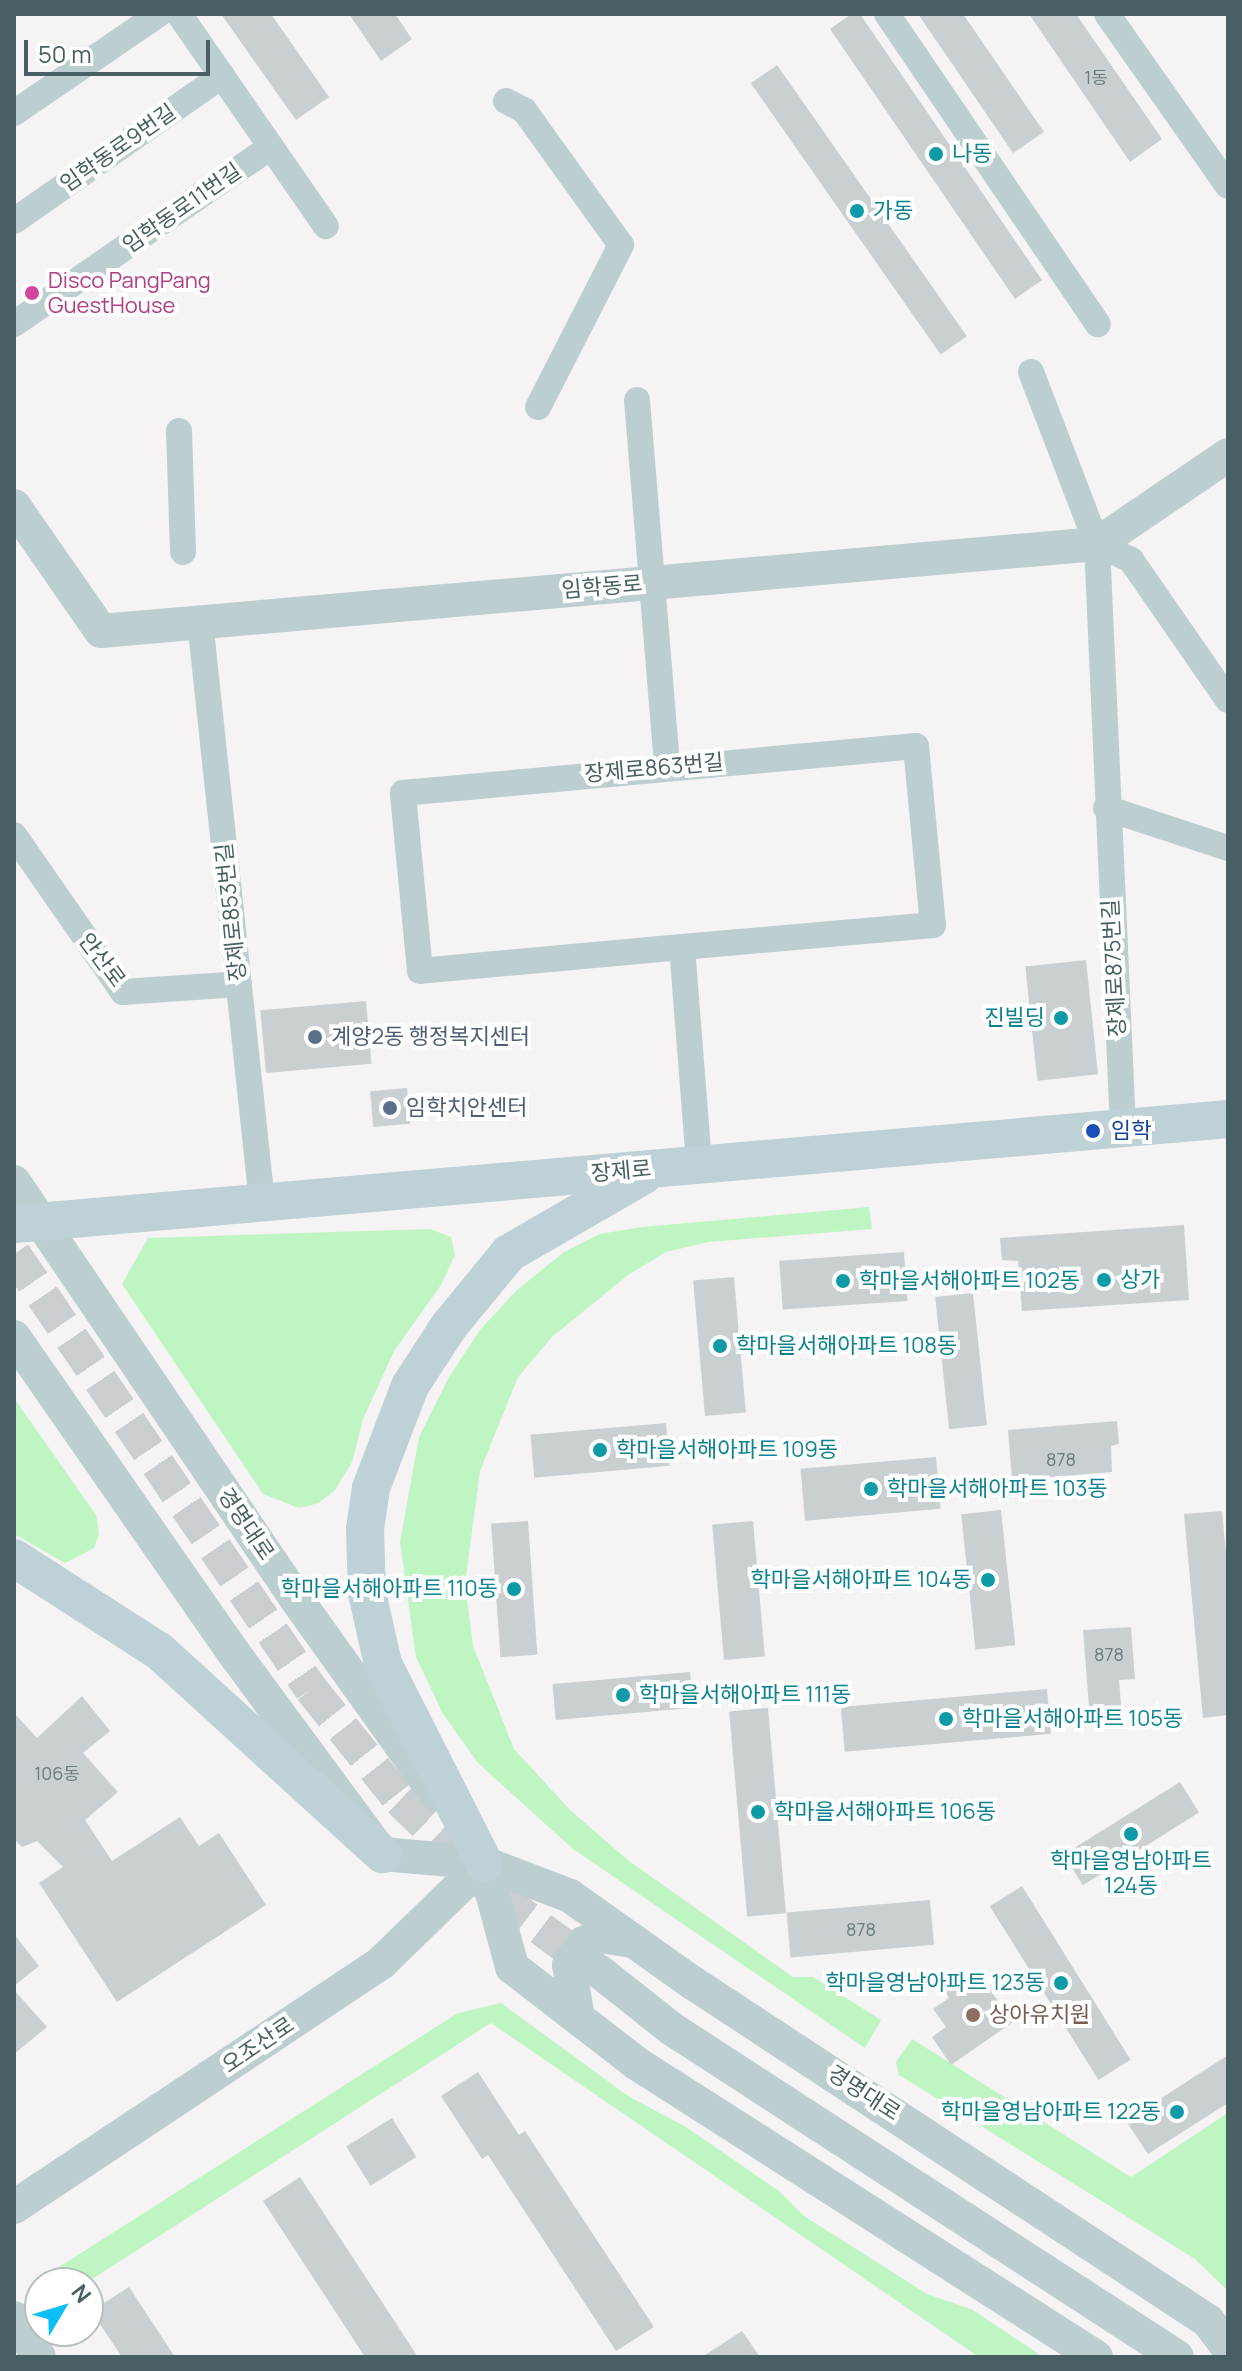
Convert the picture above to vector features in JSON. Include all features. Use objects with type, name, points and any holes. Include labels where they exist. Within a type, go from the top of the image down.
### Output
[{"type":"main road","name":"장제로","points":[[27,1222],[1228,1119]]},
{"type":"main road","points":[[484,1863],[383,1664],[367,1593],[365,1529],[371,1488],[410,1386],[449,1326],[509,1253],[655,1168]]},
{"type":"main road","points":[[14,1558],[159,1651],[382,1854]]},
{"type":"street","points":[[14,113],[159,14]]},
{"type":"street","points":[[179,14],[326,226]]},
{"type":"street","points":[[887,14],[1098,324]]},
{"type":"street","points":[[1107,14],[1228,186]]},
{"type":"street","name":"임학동로9번길","points":[[14,221],[222,76]]},
{"type":"street","points":[[506,101],[524,110],[621,245],[538,407]]},
{"type":"street","name":"임학동로11번길","points":[[14,324],[271,147]]},
{"type":"street","name":"장제로875번길","points":[[1031,372],[1097,544],[1106,808],[1123,1128]]},
{"type":"street","points":[[637,400],[667,766]]},
{"type":"street","points":[[179,431],[183,552]]},
{"type":"street","name":"임학동로","points":[[14,506],[101,631],[1097,544],[1228,455]]},
{"type":"street","points":[[1097,544],[1131,560],[1228,700]]},
{"type":"street","name":"장제로853번길","points":[[200,621],[262,1202]]},
{"type":"street","name":"장제로863번길","points":[[916,746],[933,925],[682,947],[420,971],[403,793],[667,766],[916,746]]},
{"type":"street","points":[[1106,808],[1225,847]]},
{"type":"street","name":"안산로","points":[[14,835],[123,992],[239,984]]},
{"type":"street","points":[[682,947],[699,1164]]},
{"type":"street","name":"경명대로","points":[[14,1182],[27,1222],[484,1863],[512,1967],[636,2063],[1096,2357]]},
{"type":"street","points":[[14,1337],[233,1652],[382,1854]]},
{"type":"street","name":"경명대로","points":[[382,1854],[484,1863],[570,1896],[1208,2321],[1228,2348]]},
{"type":"street","name":"오조산로","points":[[14,2207],[381,1963],[484,1863]]},
{"type":"street","points":[[578,2018],[569,1965],[584,1943],[601,1936],[634,1941]]},
{"type":"street","points":[[600,1972],[672,2029],[1177,2357]]},
{"type":"street","points":[[14,2318],[39,2357]]},
{"type":"green space","points":[[869,1207],[872,1229],[708,1242],[666,1252],[628,1275],[552,1337],[518,1377],[480,1471],[465,1584],[473,1646],[514,1749],[571,1811],[629,1861],[793,1977],[813,1977],[881,2020],[865,2048],[573,1849],[478,1763],[443,1714],[416,1657],[400,1542],[419,1437],[449,1377],[480,1330],[517,1290],[564,1252],[600,1234],[642,1227]]},
{"type":"green space","points":[[430,1229],[451,1237],[455,1255],[441,1285],[394,1351],[363,1419],[352,1462],[335,1490],[319,1503],[299,1508],[263,1494],[122,1284],[148,1238]]},
{"type":"green space","points":[[14,1398],[96,1515],[99,1534],[94,1548],[65,1563],[14,1534]]},
{"type":"green space","points":[[501,2003],[628,2096],[686,2127],[779,2191],[804,2216],[927,2294],[973,2310],[1043,2357],[979,2357],[491,2023],[104,2271],[104,2267],[59,2267],[458,2013]]},
{"type":"green space","points":[[912,2039],[1131,2177],[1228,2113],[1228,2291],[1195,2259],[899,2075],[896,2062]]},
{"type":"building","points":[[221,14],[271,14],[329,97],[296,120]]},
{"type":"building","points":[[349,14],[395,14],[412,39],[381,61]]},
{"type":"building","name":"나동","points":[[851,14],[860,14],[1042,280],[1015,299],[830,29]]},
{"type":"building","points":[[918,14],[963,14],[1044,132],[1013,153]]},
{"type":"building","points":[[1029,14],[1076,14],[1162,139],[1130,162]]},
{"type":"building","name":"가동","points":[[777,65],[967,336],[941,354],[751,83]]},
{"type":"building","name":"진빌딩","points":[[1086,960],[1098,1074],[1037,1081],[1025,966]]},
{"type":"building","name":"계양2동 행정복지센터","points":[[366,1001],[371,1064],[266,1073],[260,1010]]},
{"type":"building","name":"임학치안센터","points":[[407,1088],[410,1124],[373,1127],[370,1091]]},
{"type":"building","name":"상가","points":[[1184,1225],[1189,1300],[1022,1311],[1018,1261],[1002,1260],[1000,1238]]},
{"type":"building","name":"학마을서해아파트 102동","points":[[904,1252],[907,1301],[783,1310],[779,1261]]},
{"type":"building","name":"학마을서해아파트 108동","points":[[734,1277],[746,1412],[705,1416],[693,1281]]},
{"type":"building","points":[[973,1293],[987,1425],[949,1429],[935,1297]]},
{"type":"building","points":[[1117,1421],[1119,1444],[1111,1446],[1112,1472],[1012,1480],[1008,1430]]},
{"type":"building","name":"학마을서해아파트 109동","points":[[666,1423],[670,1466],[534,1478],[531,1435]]},
{"type":"building","name":"학마을서해아파트 103동","points":[[936,1457],[941,1509],[805,1521],[801,1469]]},
{"type":"building","name":"학마을서해아파트 104동","points":[[1001,1510],[1015,1645],[975,1649],[961,1514]]},
{"type":"building","points":[[1222,1511],[1228,1576],[1228,1715],[1203,1718],[1184,1514]]},
{"type":"building","name":"학마을서해아파트 110동","points":[[528,1521],[537,1655],[500,1657],[491,1524]]},
{"type":"building","points":[[753,1521],[765,1656],[724,1660],[712,1525]]},
{"type":"building","points":[[1131,1627],[1135,1679],[1119,1680],[1122,1717],[1090,1719],[1083,1630]]},
{"type":"building","name":"학마을서해아파트 111동","points":[[690,1672],[693,1708],[556,1720],[553,1684]]},
{"type":"building","name":"학마을서해아파트 105동","points":[[1047,1689],[1051,1734],[845,1752],[841,1707]]},
{"type":"building","points":[[82,1696],[110,1731],[83,1753],[118,1792],[85,1820],[112,1861],[180,1817],[199,1846],[219,1833],[266,1905],[117,2002],[39,1883],[63,1867],[37,1841],[22,1847],[14,1839],[14,1713],[37,1738]]},
{"type":"building","name":"학마을서해아파트 106동","points":[[768,1708],[786,1913],[747,1917],[729,1711]]},
{"type":"building","name":"학마을영남아파트 124동","points":[[1180,1782],[1199,1813],[1083,1885],[1064,1855]]},
{"type":"building","name":"학마을영남아파트 123동","points":[[1022,1886],[1131,2060],[1098,2080],[990,1906]]},
{"type":"building","points":[[930,1900],[934,1945],[790,1957],[787,1913]]},
{"type":"building","points":[[14,1934],[39,1966],[14,1986]]},
{"type":"building","name":"상아유치원","points":[[976,1970],[1013,2022],[951,2065],[932,2037],[946,2027],[933,2009],[949,1998],[945,1992]]},
{"type":"building","points":[[14,1990],[47,2027],[14,2054]]},
{"type":"building","name":"학마을영남아파트 122동","points":[[1228,2055],[1228,2103],[1148,2154],[1126,2121]]},
{"type":"building","points":[[478,2072],[519,2135],[525,2131],[654,2327],[616,2351],[488,2155],[482,2159],[441,2096]]},
{"type":"building","points":[[392,2118],[416,2157],[371,2186],[346,2147]]},
{"type":"building","points":[[300,2177],[418,2357],[365,2357],[263,2201]]},
{"type":"building","points":[[129,2287],[175,2357],[122,2357],[104,2330],[104,2303]]},
{"type":"building","points":[[742,2331],[760,2357],[702,2357]]},
{"type":"tunnel","points":[[14,1254],[311,1689],[400,1800],[500,1898],[598,1971]]},
{"type":"place","name":"나동","points":[[936,154]]},
{"type":"place","name":"가동","points":[[857,211]]},
{"type":"place","name":"Disco PangPang GuestHouse","points":[[32,293]]},
{"type":"place","name":"진빌딩","points":[[1061,1018]]},
{"type":"place","name":"계양2동 행정복지센터","points":[[315,1037]]},
{"type":"place","name":"임학치안센터","points":[[390,1108]]},
{"type":"place","name":"임학","points":[[1093,1131]]},
{"type":"place","name":"상가","points":[[1104,1280]]},
{"type":"place","name":"학마을서해아파트 102동","points":[[843,1281]]},
{"type":"place","name":"학마을서해아파트 108동","points":[[720,1346]]},
{"type":"place","name":"학마을서해아파트 109동","points":[[600,1450]]},
{"type":"place","name":"학마을서해아파트 103동","points":[[871,1489]]},
{"type":"place","name":"학마을서해아파트 104동","points":[[988,1580]]},
{"type":"place","name":"학마을서해아파트 110동","points":[[514,1589]]},
{"type":"place","name":"학마을서해아파트 111동","points":[[623,1695]]},
{"type":"place","name":"학마을서해아파트 105동","points":[[946,1719]]},
{"type":"place","name":"학마을서해아파트 106동","points":[[758,1812]]},
{"type":"place","name":"학마을영남아파트 124동","points":[[1131,1834]]},
{"type":"place","name":"학마을영남아파트 123동","points":[[1061,1983]]},
{"type":"place","name":"상아유치원","points":[[973,2015]]},
{"type":"place","name":"학마을영남아파트 122동","points":[[1177,2112]]}]
